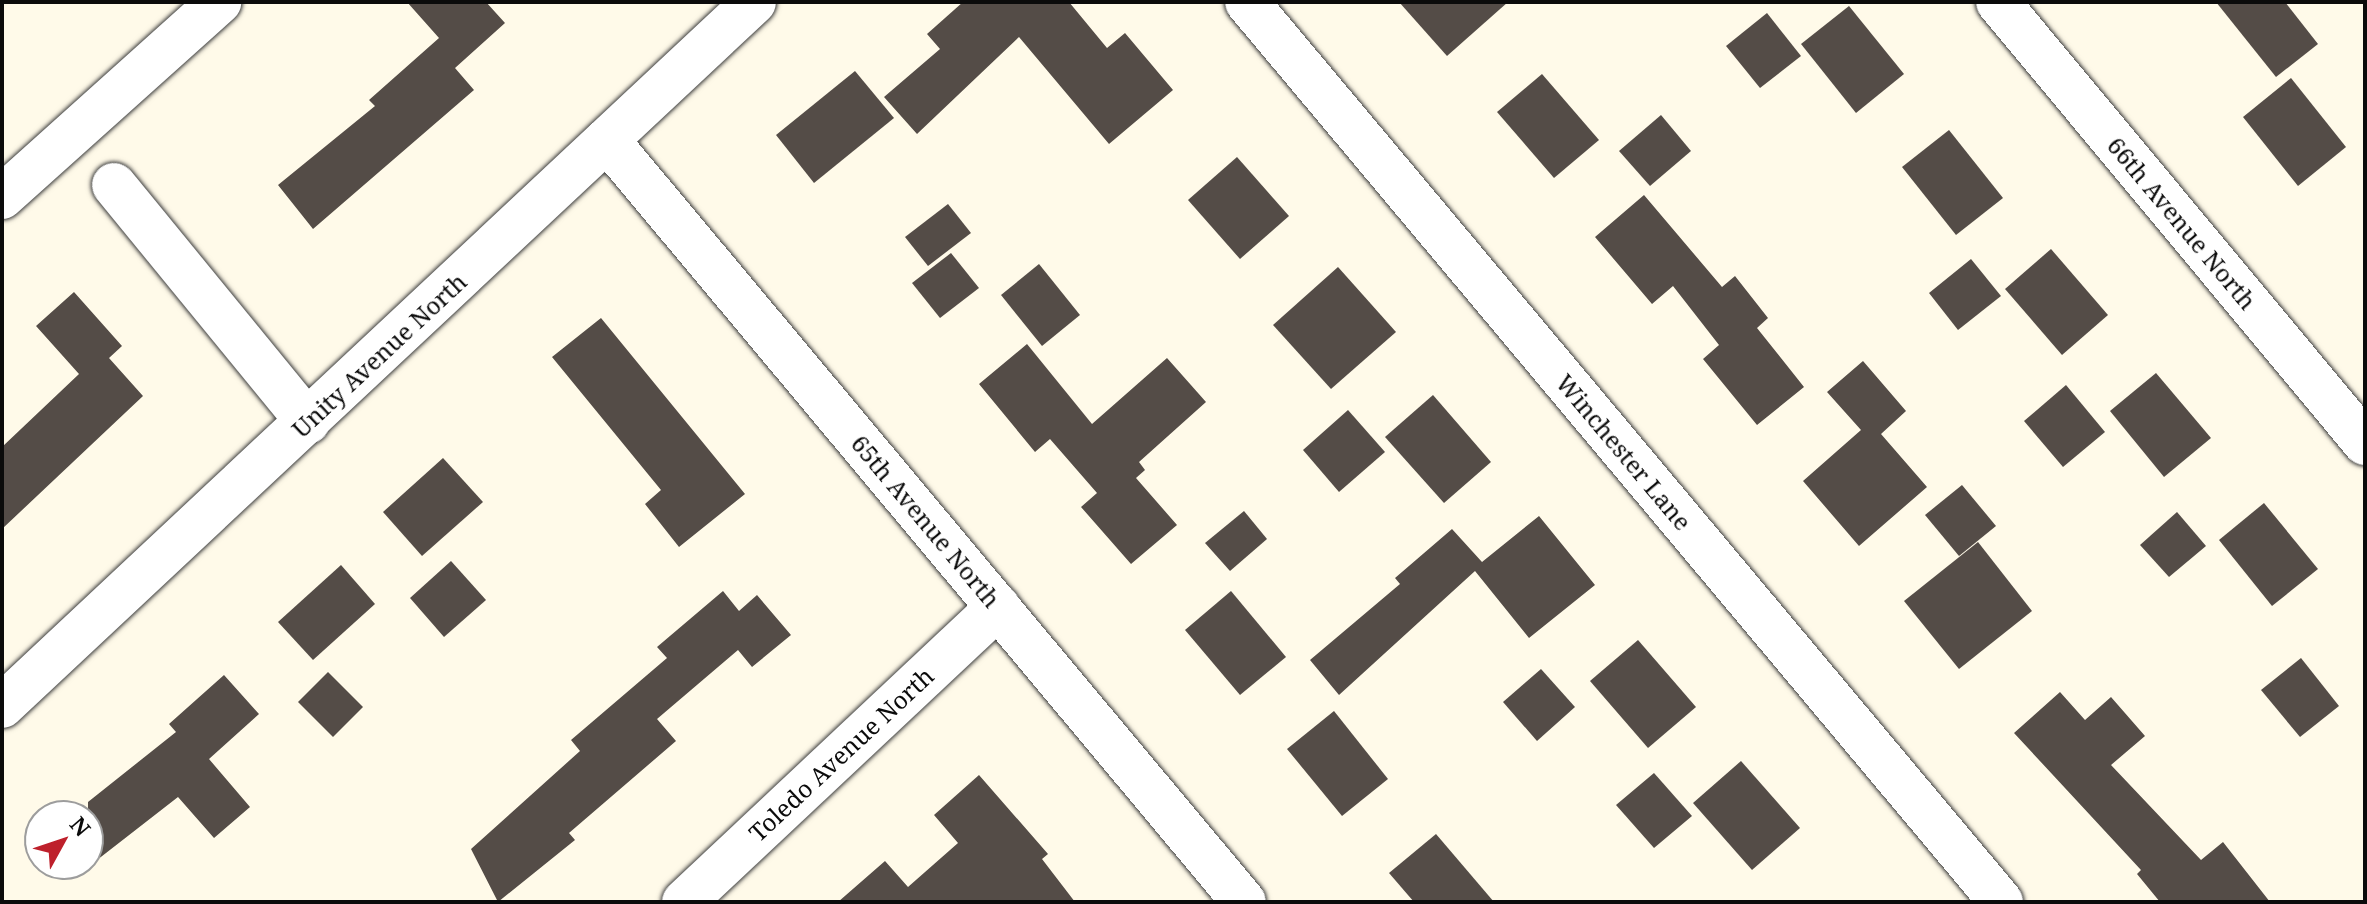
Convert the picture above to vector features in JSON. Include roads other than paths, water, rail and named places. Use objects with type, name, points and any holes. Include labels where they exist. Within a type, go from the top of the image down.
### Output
[{"type":"street","points":[[2,197],[219,2]]},
{"type":"street","name":"Unity Avenue North","points":[[2,706],[754,2]]},
{"type":"street","name":"Winchester Lane","points":[[1247,2],[2001,902]]},
{"type":"street","name":"66th Avenue North","points":[[1998,2],[2365,443]]},
{"type":"street","name":"65th Avenue North","points":[[607,140],[1244,902]]},
{"type":"street","points":[[114,185],[308,422]]},
{"type":"street","name":"Toledo Avenue North","points":[[684,902],[998,607]]}]
